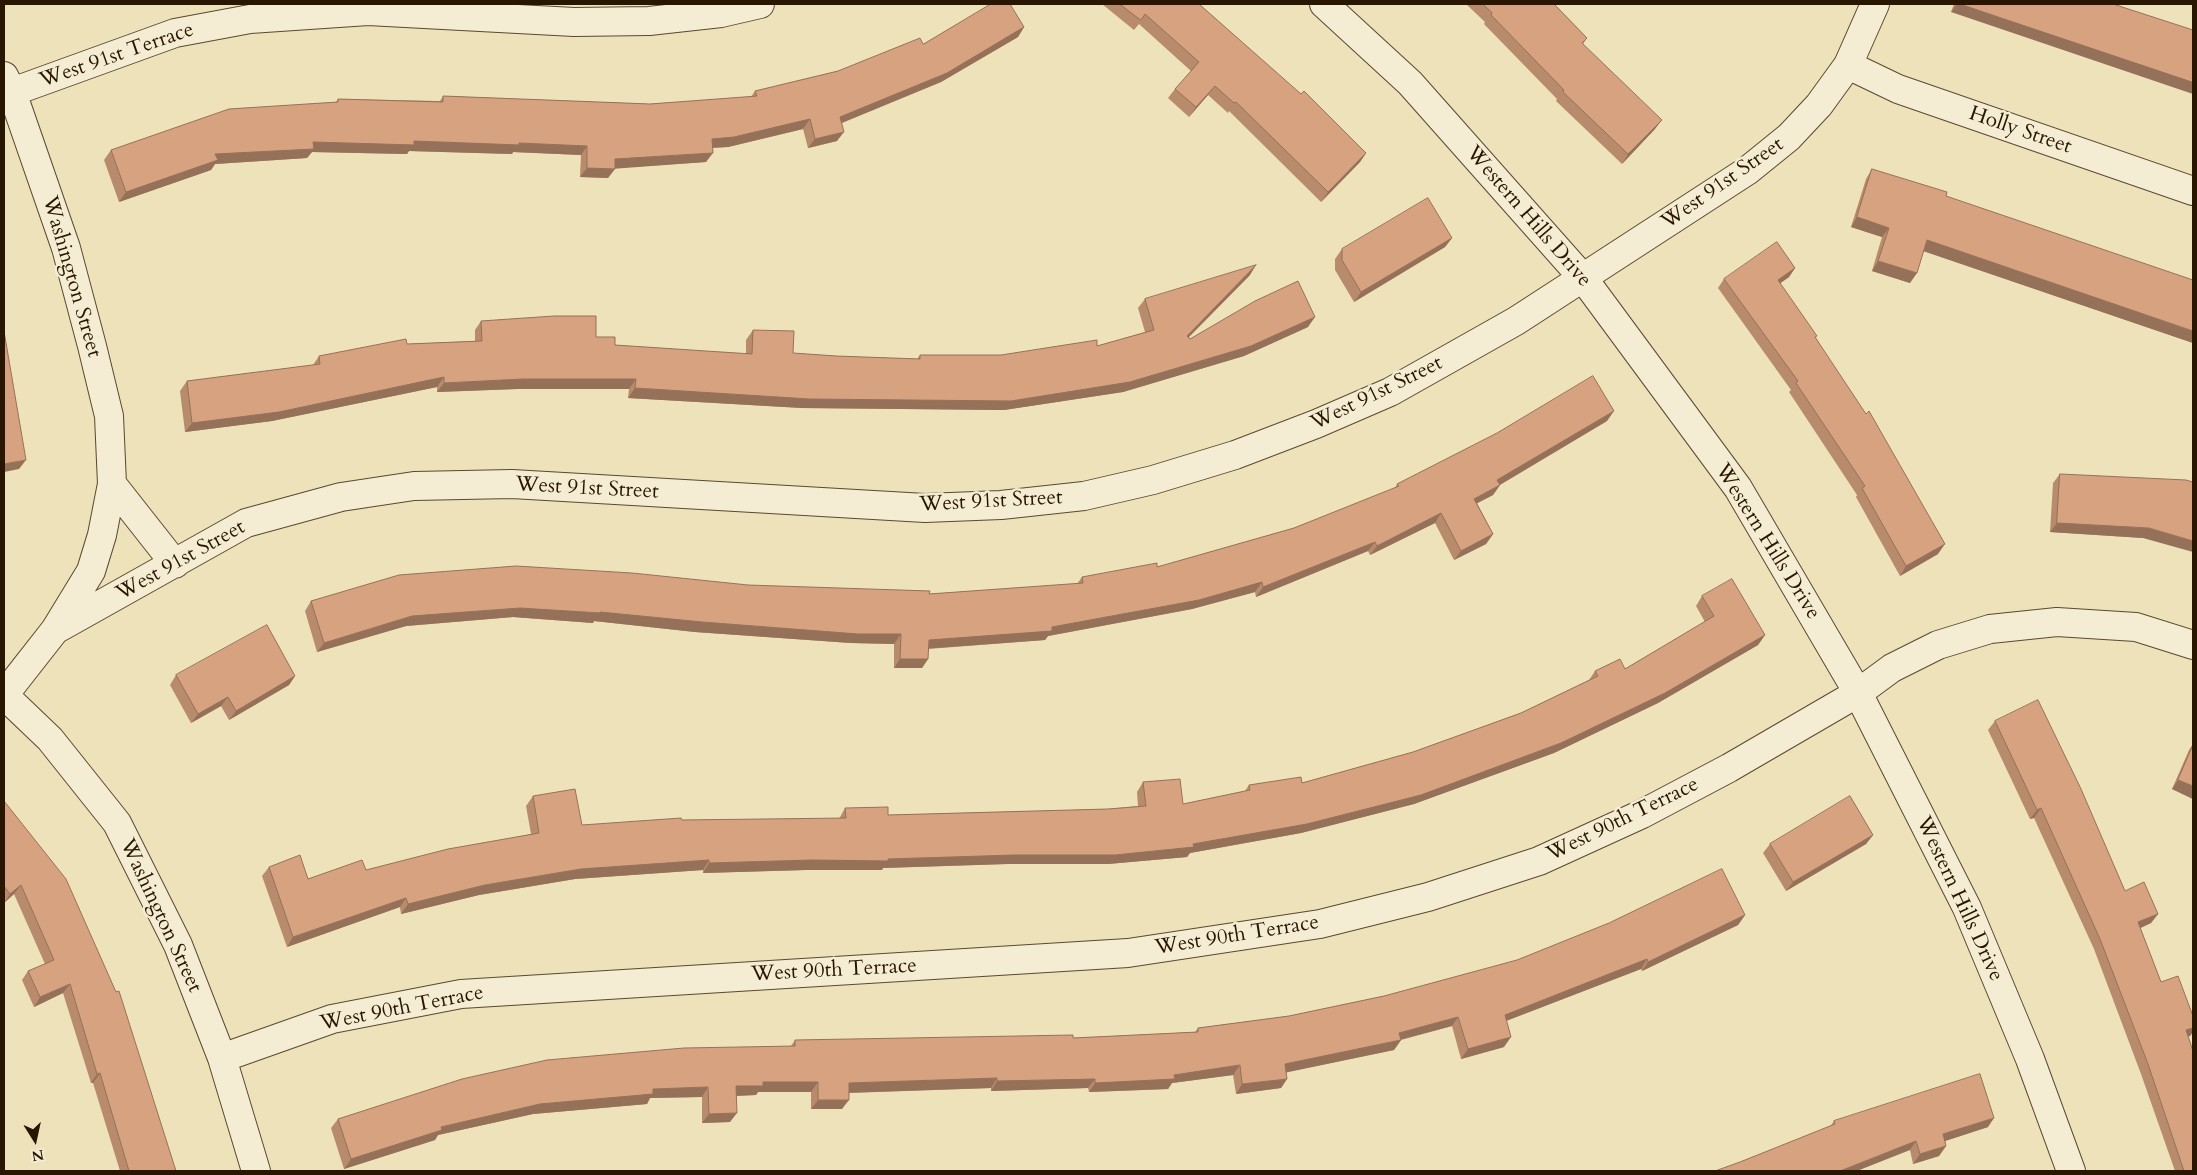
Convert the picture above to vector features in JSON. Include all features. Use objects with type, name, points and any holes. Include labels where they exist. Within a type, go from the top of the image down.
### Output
[{"type":"street","name":"West 91st Terrace","points":[[8,84],[175,33],[250,19],[368,11],[574,22],[649,21],[722,13],[760,4]]},
{"type":"street","name":"Western Hills Drive","points":[[1324,4],[1410,83],[1583,278],[1738,488],[1858,692],[1967,908],[2030,1059],[2071,1171]]},
{"type":"street","name":"West 91st Street","points":[[4,695],[55,630],[246,523],[340,497],[414,486],[512,484],[925,508],[1001,505],[1084,496],[1153,480],[1234,456],[1316,424],[1390,392],[1516,322],[1722,187],[1789,137],[1819,105],[1848,66],[1875,4]]},
{"type":"street","name":"Holly Street","points":[[1848,66],[1898,89],[2193,191]]},
{"type":"street","name":"Washington Street","points":[[8,84],[66,248],[109,416],[112,484],[102,535],[91,571],[55,630]]},
{"type":"street","points":[[112,484],[175,564]]},
{"type":"street","name":"West 90th Terrace","points":[[222,1058],[332,1019],[461,994],[1128,953],[1320,924],[1428,897],[1539,860],[1642,814],[1729,768],[1858,692],[1892,668],[1938,645],[1990,629],[2057,622],[2136,627],[2193,645]]},
{"type":"street","name":"Washington Street","points":[[4,695],[50,739],[117,823],[178,945],[222,1058],[256,1171]]},
{"type":"building","points":[[991,4],[1010,4],[1024,27],[947,73],[840,117],[844,132],[815,139],[810,119],[734,137],[712,139],[713,153],[615,159],[615,169],[587,168],[587,146],[414,141],[414,145],[313,142],[314,149],[215,154],[218,160],[126,192],[111,150],[229,109],[338,102],[338,99],[443,102],[443,96],[650,104],[757,96],[755,91],[838,71],[920,38],[923,44]]},
{"type":"building","points":[[1120,4],[1199,4],[1301,94],[1304,91],[1366,153],[1328,192],[1236,102],[1234,103],[1215,86],[1196,107],[1175,89],[1199,62],[1145,14],[1141,20]]},
{"type":"building","points":[[1483,4],[1554,4],[1587,38],[1582,43],[1662,120],[1628,154],[1563,92],[1564,90],[1491,15],[1492,13]]},
{"type":"building","points":[[1960,4],[2113,4],[2193,30],[2193,82]]},
{"type":"building","points":[[1872,169],[1947,192],[1946,196],[2193,280],[2193,331],[1927,240],[1917,273],[1878,261],[1889,228],[1857,217]]},
{"type":"building","points":[[1428,198],[1452,238],[1361,292],[1342,260],[1342,249]]},
{"type":"building","points":[[1777,242],[1795,268],[1778,280],[1817,336],[1815,337],[1866,414],[1869,411],[1945,544],[1906,566],[1862,488],[1865,486],[1796,383],[1798,381],[1724,279]]},
{"type":"building","points":[[1256,265],[1187,336],[1190,339],[1255,301],[1298,281],[1315,317],[1251,346],[1130,382],[1011,401],[809,399],[635,388],[636,379],[523,379],[444,383],[444,377],[279,412],[192,423],[187,381],[320,364],[319,356],[406,339],[407,344],[482,341],[481,321],[554,316],[596,316],[596,337],[615,337],[615,345],[752,354],[753,330],[794,331],[793,353],[920,359],[920,355],[1001,355],[1097,340],[1097,346],[1154,330],[1145,299]]},
{"type":"building","points":[[4,331],[26,460],[4,464]]},
{"type":"building","points":[[1593,376],[1614,411],[1497,480],[1500,485],[1474,499],[1493,534],[1461,551],[1441,513],[1377,546],[1375,542],[1263,587],[1262,582],[1199,600],[1052,627],[1052,631],[929,640],[928,659],[900,659],[901,634],[858,634],[600,612],[520,608],[412,616],[324,643],[311,601],[399,575],[516,566],[632,573],[748,585],[930,591],[929,594],[1083,583],[1082,577],[1157,563],[1157,567],[1294,528],[1399,486],[1397,484],[1497,433]]},
{"type":"building","points":[[2060,474],[2186,480],[2193,482],[2193,541],[2149,528],[2057,523]]},
{"type":"building","points":[[1732,579],[1765,635],[1665,693],[1561,743],[1421,795],[1307,824],[1193,844],[1194,847],[1115,855],[1014,855],[888,859],[888,861],[812,860],[709,863],[709,860],[581,869],[485,885],[408,904],[406,898],[293,937],[269,867],[300,855],[308,879],[362,860],[366,870],[448,849],[539,833],[533,796],[575,789],[582,825],[681,818],[682,820],[846,818],[845,808],[888,807],[888,815],[1108,809],[1146,806],[1143,782],[1180,779],[1183,804],[1250,790],[1249,785],[1301,777],[1302,783],[1413,752],[1521,713],[1598,676],[1595,671],[1620,659],[1625,669],[1714,616],[1702,596]]},
{"type":"building","points":[[267,625],[295,676],[236,711],[228,697],[198,714],[176,675]]},
{"type":"building","points":[[2038,700],[2081,789],[2125,891],[2144,882],[2158,914],[2138,922],[2161,982],[2178,976],[2193,1016],[2193,1028],[2186,1030],[2193,1051],[2193,1171],[2184,1171],[2148,1064],[2100,939],[2041,808],[2037,810],[1995,721]]},
{"type":"building","points":[[2193,745],[2193,786],[2178,780]]},
{"type":"building","points":[[1850,796],[1873,835],[1793,882],[1770,844]]},
{"type":"building","points":[[4,801],[66,879],[116,992],[119,991],[176,1171],[129,1171],[100,1073],[97,1074],[70,984],[40,997],[28,971],[54,960],[21,885],[10,894],[4,886]]},
{"type":"building","points":[[1722,869],[1745,915],[1648,962],[1647,959],[1505,1015],[1511,1037],[1468,1049],[1458,1017],[1399,1033],[1401,1040],[1285,1064],[1287,1079],[1242,1084],[1240,1065],[1174,1075],[1175,1079],[1095,1083],[1095,1079],[997,1081],[997,1078],[849,1083],[849,1100],[818,1100],[818,1082],[763,1082],[763,1086],[736,1086],[737,1113],[709,1114],[708,1087],[653,1089],[653,1094],[540,1104],[441,1127],[442,1130],[351,1159],[338,1119],[462,1079],[547,1060],[684,1048],[795,1046],[795,1040],[1073,1035],[1073,1038],[1198,1032],[1198,1028],[1289,1016],[1384,996],[1517,960],[1609,923]]},
{"type":"building","points":[[1980,1074],[1994,1118],[1943,1134],[1946,1146],[1920,1154],[1916,1141],[1840,1171],[1715,1171],[1835,1124],[1834,1121]]}]
